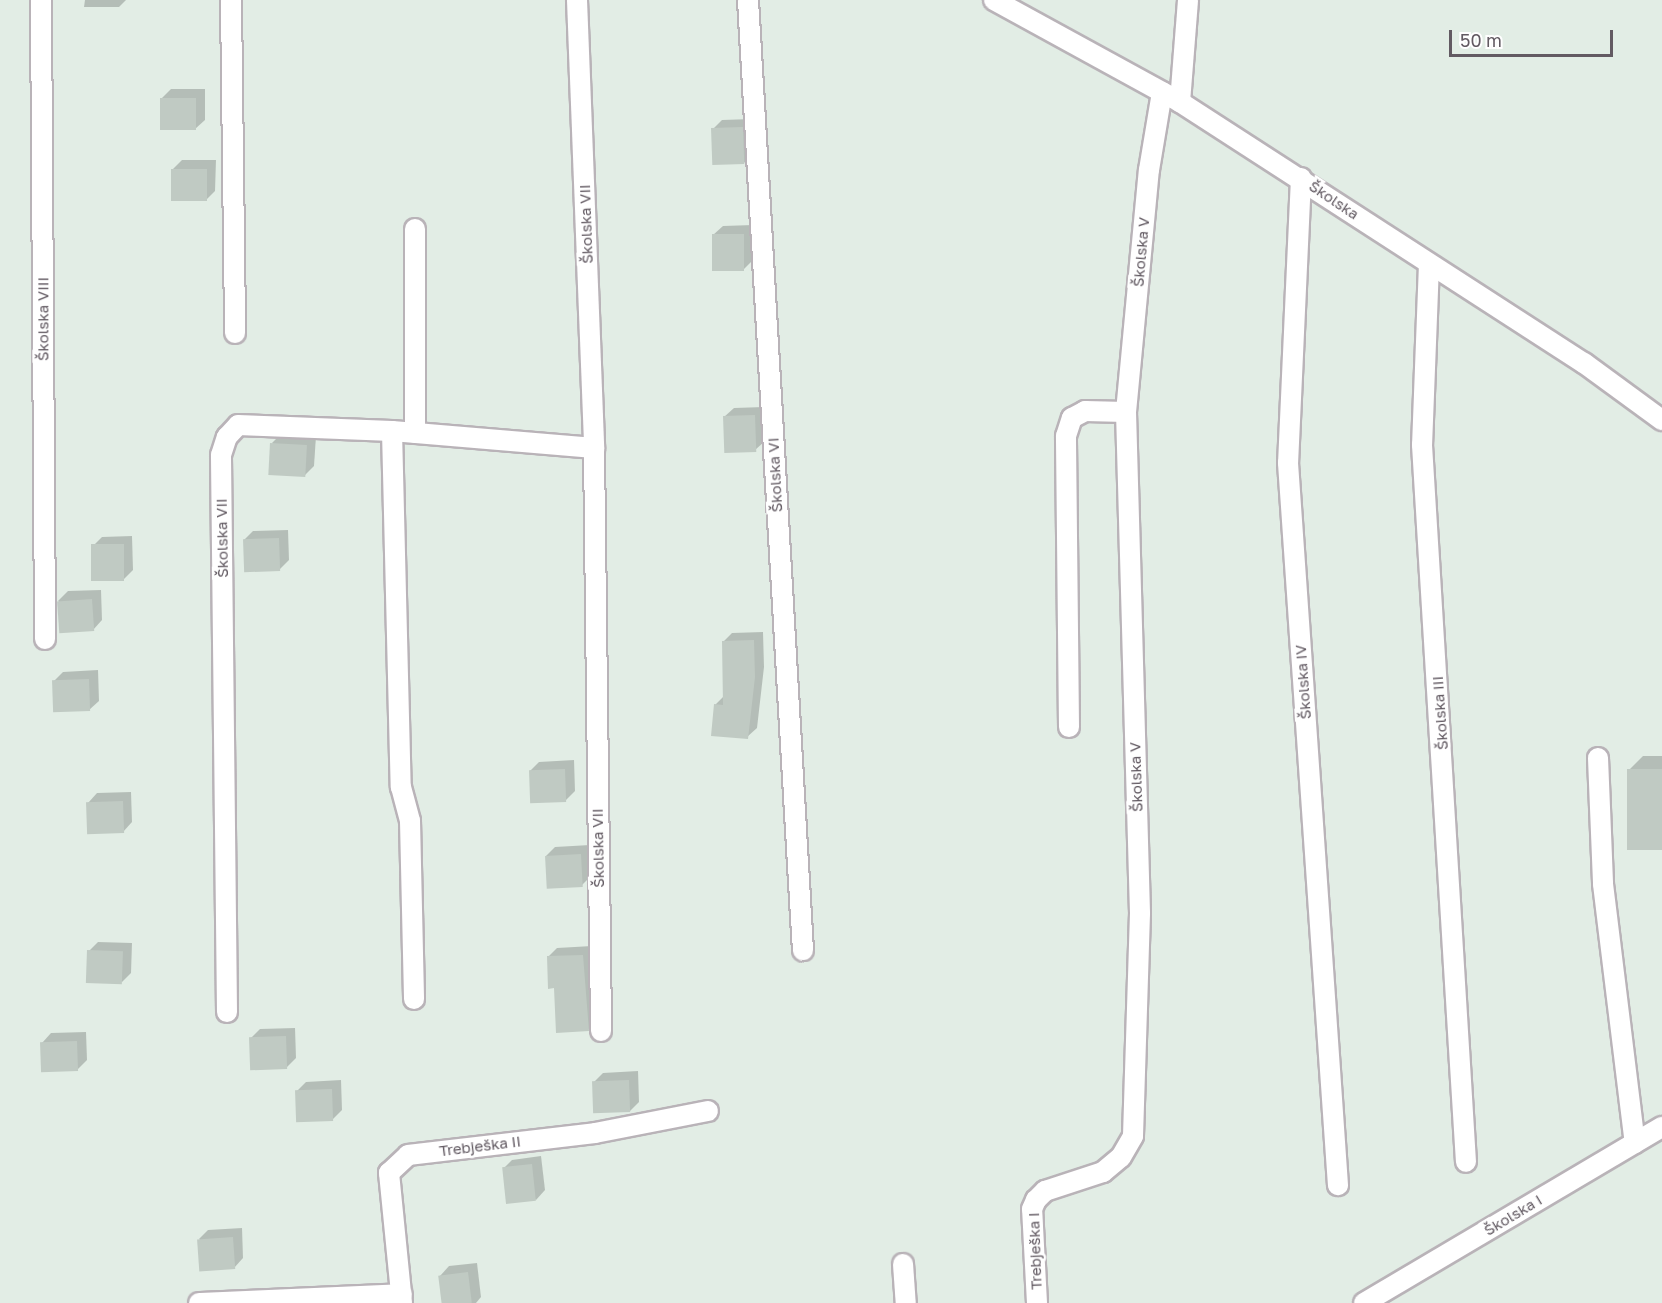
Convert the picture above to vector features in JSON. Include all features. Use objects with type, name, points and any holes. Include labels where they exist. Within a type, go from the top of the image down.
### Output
[{"type":"street","name":"Školska VIII","points":[[41,0],[45,639]]},
{"type":"street","points":[[231,0],[235,333]]},
{"type":"street","name":"Školska VII","points":[[577,0],[594,448],[601,1031]]},
{"type":"street","name":"Školska VI","points":[[748,0],[803,950]]},
{"type":"street","name":"Školska","points":[[994,0],[1180,102],[1301,178],[1429,264],[1584,363],[1662,420]]},
{"type":"street","points":[[1180,102],[1188,0]]},
{"type":"street","name":"Školska V","points":[[1036,1200],[1045,1191],[1096,1177],[1121,1157],[1131,1142],[1140,913],[1126,412],[1149,170],[1162,92]]},
{"type":"street","name":"Školska IV","points":[[1301,178],[1288,463],[1338,1185]]},
{"type":"street","points":[[415,229],[415,433]]},
{"type":"street","name":"Školska III","points":[[1429,264],[1422,444],[1466,1162]]},
{"type":"street","points":[[1069,727],[1066,436],[1072,418],[1085,411],[1126,412]]},
{"type":"street","name":"Školska VII","points":[[227,1012],[221,455],[227,437],[238,425],[392,431],[594,448]]},
{"type":"street","points":[[392,431],[401,787],[411,821],[414,999]]},
{"type":"street","points":[[1598,758],[1603,884],[1635,1143]]},
{"type":"street","name":"Trebješka II","points":[[402,1298],[389,1173],[408,1155],[595,1133],[708,1111]]},
{"type":"street","name":"Školska I","points":[[1364,1303],[1662,1127]]},
{"type":"street","name":"Trebješka I","points":[[1036,1200],[1032,1209],[1037,1303]]},
{"type":"street","points":[[903,1264],[906,1303]]},
{"type":"street","points":[[200,1303],[402,1298]]},
{"type":"building","points":[[160,98],[196,98],[196,130],[160,130]]},
{"type":"building","points":[[743,127],[744,164],[712,165],[711,128]]},
{"type":"building","points":[[171,169],[207,169],[207,201],[171,201]]},
{"type":"building","points":[[712,234],[744,234],[744,271],[712,271]]},
{"type":"building","points":[[755,415],[756,452],[724,453],[723,416]]},
{"type":"building","points":[[270,443],[307,445],[305,477],[268,475]]},
{"type":"building","points":[[279,538],[280,571],[244,572],[243,539]]},
{"type":"building","points":[[91,544],[124,544],[124,581],[91,581]]},
{"type":"building","points":[[92,599],[94,631],[59,633],[57,601]]},
{"type":"building","points":[[754,640],[755,677],[748,739],[711,736],[714,704],[723,705],[722,641]]},
{"type":"building","points":[[89,679],[90,711],[53,712],[52,680]]},
{"type":"building","points":[[565,769],[566,802],[530,803],[529,770]]},
{"type":"building","points":[[1627,769],[1662,769],[1662,850],[1627,850]]},
{"type":"building","points":[[123,801],[124,833],[87,834],[86,802]]},
{"type":"building","points":[[581,854],[583,887],[547,889],[545,856]]},
{"type":"building","points":[[87,950],[123,951],[122,984],[86,983]]},
{"type":"building","points":[[583,955],[589,1031],[556,1033],[554,988],[548,989],[547,956]]},
{"type":"building","points":[[286,1036],[287,1069],[250,1070],[249,1037]]},
{"type":"building","points":[[77,1041],[78,1071],[41,1072],[40,1042]]},
{"type":"building","points":[[629,1080],[630,1112],[593,1113],[592,1081]]},
{"type":"building","points":[[332,1089],[333,1121],[296,1122],[295,1090]]},
{"type":"building","points":[[532,1164],[536,1201],[506,1204],[502,1167]]},
{"type":"building","points":[[233,1237],[235,1269],[199,1271],[197,1240]]},
{"type":"building","points":[[468,1272],[472,1303],[442,1303],[438,1276]]}]
